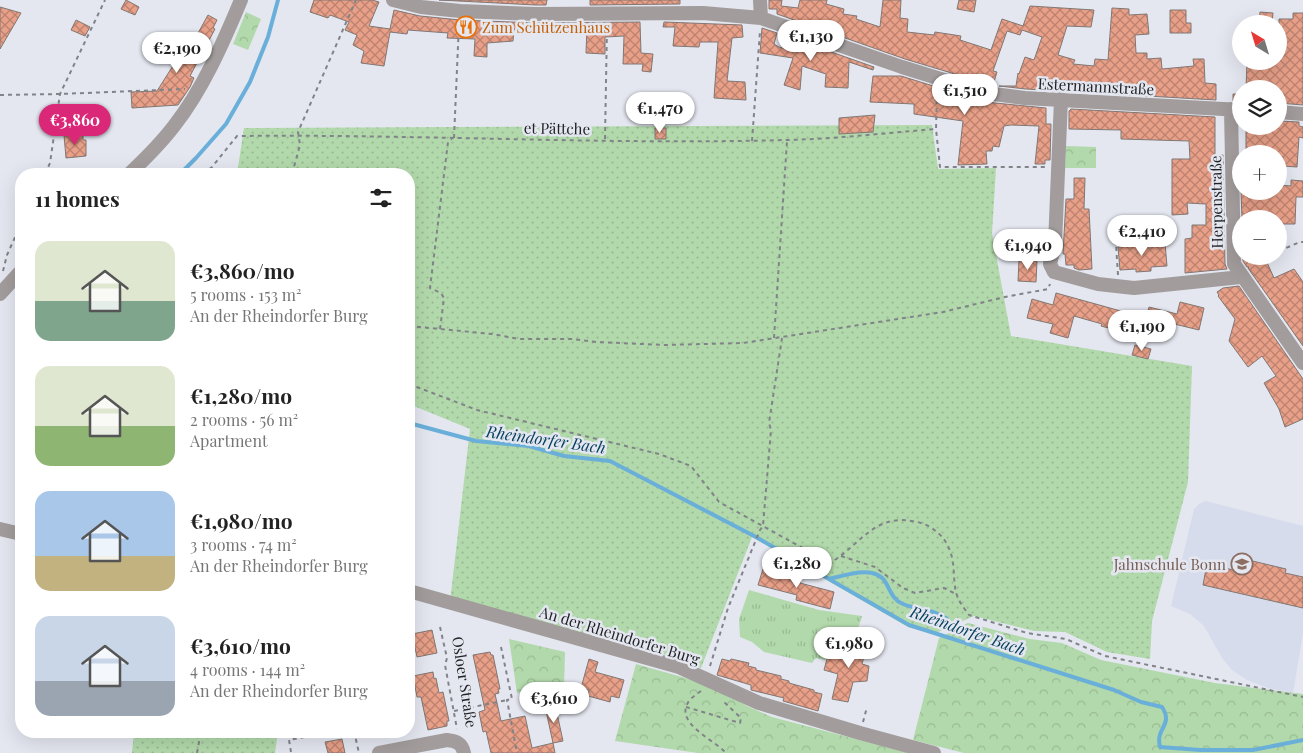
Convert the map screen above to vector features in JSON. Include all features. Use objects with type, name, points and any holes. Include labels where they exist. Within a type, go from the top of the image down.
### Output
[{"type":"street","points":[[135,168],[174,126],[199,88],[221,47],[241,0]]},
{"type":"street","name":"Estermannstraße","points":[[392,0],[421,7],[460,11],[536,14],[703,13],[761,18],[902,67],[986,93],[1025,98],[1232,110]]},
{"type":"street","points":[[760,0],[761,18]]},
{"type":"street","points":[[1061,99],[1055,244],[1050,264],[1054,272],[1098,284],[1134,288],[1241,276]]},
{"type":"street","points":[[1287,113],[1303,114]]},
{"type":"street","name":"Herpenstraße","points":[[1235,135],[1234,264],[1303,363]]},
{"type":"street","points":[[5,290],[15,279]]},
{"type":"street","points":[[0,528],[15,532]]},
{"type":"street","name":"An der Rheindorfer Burg","points":[[415,593],[679,667],[759,703],[934,753]]},
{"type":"street","name":"Osloer Straße","points":[[379,753],[447,740],[456,741],[463,748],[464,753]]},
{"type":"path","points":[[48,168],[60,94],[105,0]]},
{"type":"path","points":[[294,168],[300,145],[298,132],[356,0]]},
{"type":"path","points":[[440,329],[444,298],[441,293],[430,288],[448,142],[454,138],[460,11]]},
{"type":"path","points":[[604,140],[607,14]]},
{"type":"path","points":[[752,141],[761,18]]},
{"type":"path","points":[[937,77],[936,129],[940,167],[1058,167]]},
{"type":"path","points":[[0,94],[60,94],[199,88]]},
{"type":"path","name":"et Pättche","points":[[211,168],[237,136],[752,141],[936,129]]},
{"type":"path","points":[[774,338],[788,140]]},
{"type":"path","points":[[5,290],[2,277],[7,255],[15,237]]},
{"type":"path","points":[[1119,287],[1116,244],[1147,242]]},
{"type":"path","points":[[1287,248],[1303,242]]},
{"type":"path","points":[[415,327],[492,334],[519,339],[572,338],[596,342],[645,344],[743,343],[943,312],[1048,289],[1054,272]]},
{"type":"path","points":[[726,753],[692,727],[686,718],[686,707],[689,700],[706,686],[706,678],[728,608],[763,526],[771,430],[769,423],[782,338]]},
{"type":"path","points":[[415,386],[477,410],[659,454],[691,466],[719,502],[830,563],[875,527],[894,519],[926,524],[946,541],[952,555],[956,594],[969,616],[1027,633],[1066,639],[1105,656],[1303,697]]},
{"type":"path","points":[[841,556],[876,567],[903,588],[915,593],[944,588],[956,594]]},
{"type":"path","name":"Osloer Straße","points":[[440,628],[447,658],[445,665],[458,734],[456,741]]},
{"type":"path","points":[[454,711],[512,699],[501,647]]},
{"type":"path","points":[[686,707],[740,723],[741,718],[720,699]]},
{"type":"path","points":[[507,700],[517,753]]},
{"type":"path","points":[[197,753],[200,738]]},
{"type":"path","points":[[291,752],[289,740],[299,738]]},
{"type":"path","points":[[356,738],[359,753]]},
{"type":"shaded area","name":"Jahnschule Bonn","points":[[1206,501],[1303,526],[1303,633],[1293,693],[1268,688],[1247,680],[1232,670],[1222,658],[1204,626],[1190,614],[1171,606],[1194,509]]},
{"type":"green space","points":[[246,12],[261,19],[248,50],[233,44]]},
{"type":"green space","points":[[932,125],[938,169],[996,168],[992,233],[1011,336],[1192,366],[1188,482],[1152,621],[1150,659],[1107,652],[1065,632],[1034,631],[974,616],[934,634],[908,627],[752,537],[701,668],[450,602],[470,429],[415,406],[415,168],[238,168],[244,128]]},
{"type":"green space","points":[[1066,146],[1096,147],[1096,168],[1065,168]]},
{"type":"green space","points":[[749,590],[819,610],[862,616],[852,648],[848,647],[844,655],[829,652],[825,660],[816,658],[812,663],[764,652],[752,642],[740,637],[739,619]]},
{"type":"green space","points":[[968,623],[1030,639],[1062,643],[1101,660],[1215,683],[1303,694],[1303,753],[964,753],[913,740],[939,638]]},
{"type":"green space","points":[[509,639],[565,652],[564,686],[517,693]]},
{"type":"green space","points":[[636,664],[696,681],[719,690],[747,706],[772,717],[909,753],[698,753],[615,741]]},
{"type":"green space","points":[[133,738],[277,738],[275,753],[132,753]]},
{"type":"building","points":[[126,0],[139,7],[135,15],[121,9]]},
{"type":"building","points":[[314,0],[372,0],[379,2],[369,26],[390,29],[394,10],[420,16],[460,20],[536,23],[640,22],[641,53],[653,54],[651,72],[642,71],[643,64],[623,64],[624,36],[605,37],[605,54],[586,53],[587,27],[514,29],[513,41],[487,43],[487,57],[474,56],[475,39],[447,38],[448,33],[408,30],[407,34],[390,32],[384,66],[361,63],[364,51],[353,45],[357,35],[345,30],[349,22],[330,15],[328,18],[310,12]]},
{"type":"building","points":[[439,0],[547,0],[546,5],[536,5]]},
{"type":"building","points":[[590,0],[680,0],[680,4],[590,5]]},
{"type":"building","points":[[769,0],[782,0],[781,6],[798,8],[800,0],[827,0],[826,4],[844,9],[843,14],[857,16],[856,19],[880,27],[883,0],[901,0],[900,18],[908,19],[907,32],[934,35],[935,32],[961,36],[960,40],[991,50],[1002,19],[1023,26],[1030,6],[1094,10],[1091,27],[1067,26],[1058,55],[1075,60],[1073,64],[1094,66],[1095,59],[1108,60],[1112,8],[1129,9],[1129,15],[1147,14],[1149,34],[1135,35],[1136,53],[1147,53],[1147,59],[1161,58],[1162,69],[1194,66],[1193,59],[1204,59],[1205,83],[1216,84],[1216,100],[999,86],[1016,86],[1018,73],[1025,57],[1034,60],[1042,37],[1022,30],[1020,35],[1007,31],[993,71],[997,72],[993,85],[988,84],[905,59],[777,14],[777,9],[769,9]]},
{"type":"building","points":[[959,0],[976,0],[974,12],[957,9]]},
{"type":"building","points":[[0,7],[21,13],[0,49]]},
{"type":"building","points":[[1170,10],[1186,10],[1186,23],[1191,23],[1191,33],[1170,33]]},
{"type":"building","points":[[1260,12],[1273,13],[1273,15],[1260,15]]},
{"type":"building","points":[[1293,13],[1303,13],[1303,105],[1287,104],[1287,80],[1246,80],[1247,70],[1288,70],[1288,19],[1293,19]]},
{"type":"building","points":[[208,15],[217,20],[213,28],[215,29],[190,76],[194,78],[190,87],[178,105],[132,108],[131,92],[157,91],[176,61],[181,64]]},
{"type":"building","points":[[76,20],[90,27],[85,36],[71,30]]},
{"type":"building","points":[[664,22],[742,25],[743,37],[732,38],[727,81],[745,82],[746,100],[714,98],[718,42],[700,42],[699,47],[673,46],[675,27],[663,27]]},
{"type":"building","points":[[762,28],[777,33],[774,44],[779,47],[797,52],[800,41],[874,67],[873,70],[849,62],[848,88],[825,87],[826,74],[802,66],[800,90],[784,85],[793,58],[760,53]]},
{"type":"building","points":[[873,76],[901,76],[985,102],[1046,108],[1046,124],[1051,124],[1050,160],[1045,160],[1045,164],[1035,164],[1039,126],[1011,125],[1004,126],[999,147],[993,146],[992,151],[986,151],[987,164],[958,165],[963,121],[914,114],[914,104],[870,102]]},
{"type":"building","points":[[1071,109],[1215,117],[1215,155],[1223,155],[1225,264],[1227,269],[1185,273],[1185,239],[1192,238],[1192,225],[1206,225],[1206,204],[1187,203],[1188,214],[1172,215],[1172,159],[1190,159],[1189,141],[1121,139],[1121,130],[1069,129],[1069,111]]},
{"type":"building","points":[[875,115],[873,132],[839,134],[839,118]]},
{"type":"building","points":[[1287,121],[1299,122],[1299,126],[1303,127],[1303,138],[1299,137],[1297,167],[1287,166],[1287,145],[1246,145],[1246,135],[1287,135]]},
{"type":"building","points":[[655,128],[666,128],[666,139],[655,139]]},
{"type":"building","points":[[83,134],[83,140],[86,140],[86,156],[66,158],[64,135]]},
{"type":"building","points":[[1074,178],[1085,178],[1084,209],[1089,209],[1092,269],[1079,270],[1074,268],[1074,265],[1066,265],[1065,254],[1063,254],[1066,199],[1074,199]]},
{"type":"building","points":[[1291,180],[1303,181],[1303,197],[1296,197],[1295,224],[1287,224],[1287,210],[1242,210],[1241,200],[1287,200],[1287,186],[1291,186]]},
{"type":"building","points":[[1165,243],[1167,266],[1151,267],[1151,271],[1136,272],[1136,269],[1120,270],[1118,247]]},
{"type":"building","points":[[1019,260],[1037,261],[1036,282],[1018,281]]},
{"type":"building","points":[[1246,265],[1268,265],[1274,278],[1294,269],[1303,282],[1303,346],[1249,267]]},
{"type":"building","points":[[1239,286],[1303,379],[1303,419],[1285,427],[1279,409],[1264,383],[1276,376],[1262,356],[1248,367],[1229,341],[1235,319],[1217,292],[1223,288]]},
{"type":"building","points":[[1056,293],[1146,318],[1149,307],[1177,314],[1180,302],[1204,308],[1199,330],[1162,321],[1159,331],[1134,325],[1131,334],[1074,316],[1068,338],[1050,333],[1053,324],[1027,318],[1032,299],[1053,305]]},
{"type":"building","points":[[1135,345],[1151,349],[1148,359],[1132,355]]},
{"type":"building","points":[[1240,558],[1286,569],[1285,573],[1303,577],[1303,608],[1203,585],[1206,569],[1220,572],[1221,567],[1237,571]]},
{"type":"building","points":[[763,569],[801,579],[800,583],[834,592],[830,609],[796,600],[797,595],[758,585]]},
{"type":"building","points":[[432,630],[437,653],[417,657],[415,633]]},
{"type":"building","points":[[860,632],[870,635],[862,664],[869,666],[867,681],[853,682],[848,702],[832,699],[838,674],[824,670],[828,655],[846,660],[849,650],[854,651]]},
{"type":"building","points":[[490,652],[493,655],[500,689],[498,689],[499,693],[495,694],[501,721],[525,716],[532,748],[553,743],[555,753],[491,753],[486,731],[483,732],[479,712],[485,710],[473,655]]},
{"type":"building","points":[[589,659],[598,662],[595,672],[624,680],[619,698],[611,696],[610,702],[588,696],[589,690],[581,688]]},
{"type":"building","points":[[722,659],[749,663],[748,666],[756,668],[756,670],[781,676],[781,679],[789,681],[789,683],[822,694],[818,711],[783,701],[784,698],[751,690],[751,685],[717,675]]},
{"type":"building","points":[[433,672],[439,693],[443,692],[449,721],[447,721],[447,726],[428,730],[421,697],[417,697],[415,676]]},
{"type":"building","points":[[543,696],[545,706],[530,710],[528,700]]},
{"type":"building","points":[[555,704],[563,741],[553,743],[545,706]]},
{"type":"building","points":[[342,739],[345,753],[328,753],[325,742]]},
{"type":"waterway","name":"Rheindorfer Bach","points":[[186,168],[226,124],[250,82],[268,37],[278,0]]},
{"type":"waterway","name":"Rheindorfer Bach","points":[[415,425],[476,441],[529,446],[564,456],[610,461],[756,537],[909,625],[1114,690],[1141,702],[1162,707],[1166,718],[1160,735],[1160,747],[1200,750],[1253,750],[1303,740]]},
{"type":"waterway","points":[[829,579],[860,572],[875,574],[881,577],[900,602],[937,613],[947,619]]},
{"type":"place","name":"Zum Schützenhaus","points":[[466,27]]},
{"type":"place","name":"Jahnschule Bonn","points":[[1242,564]]}]
